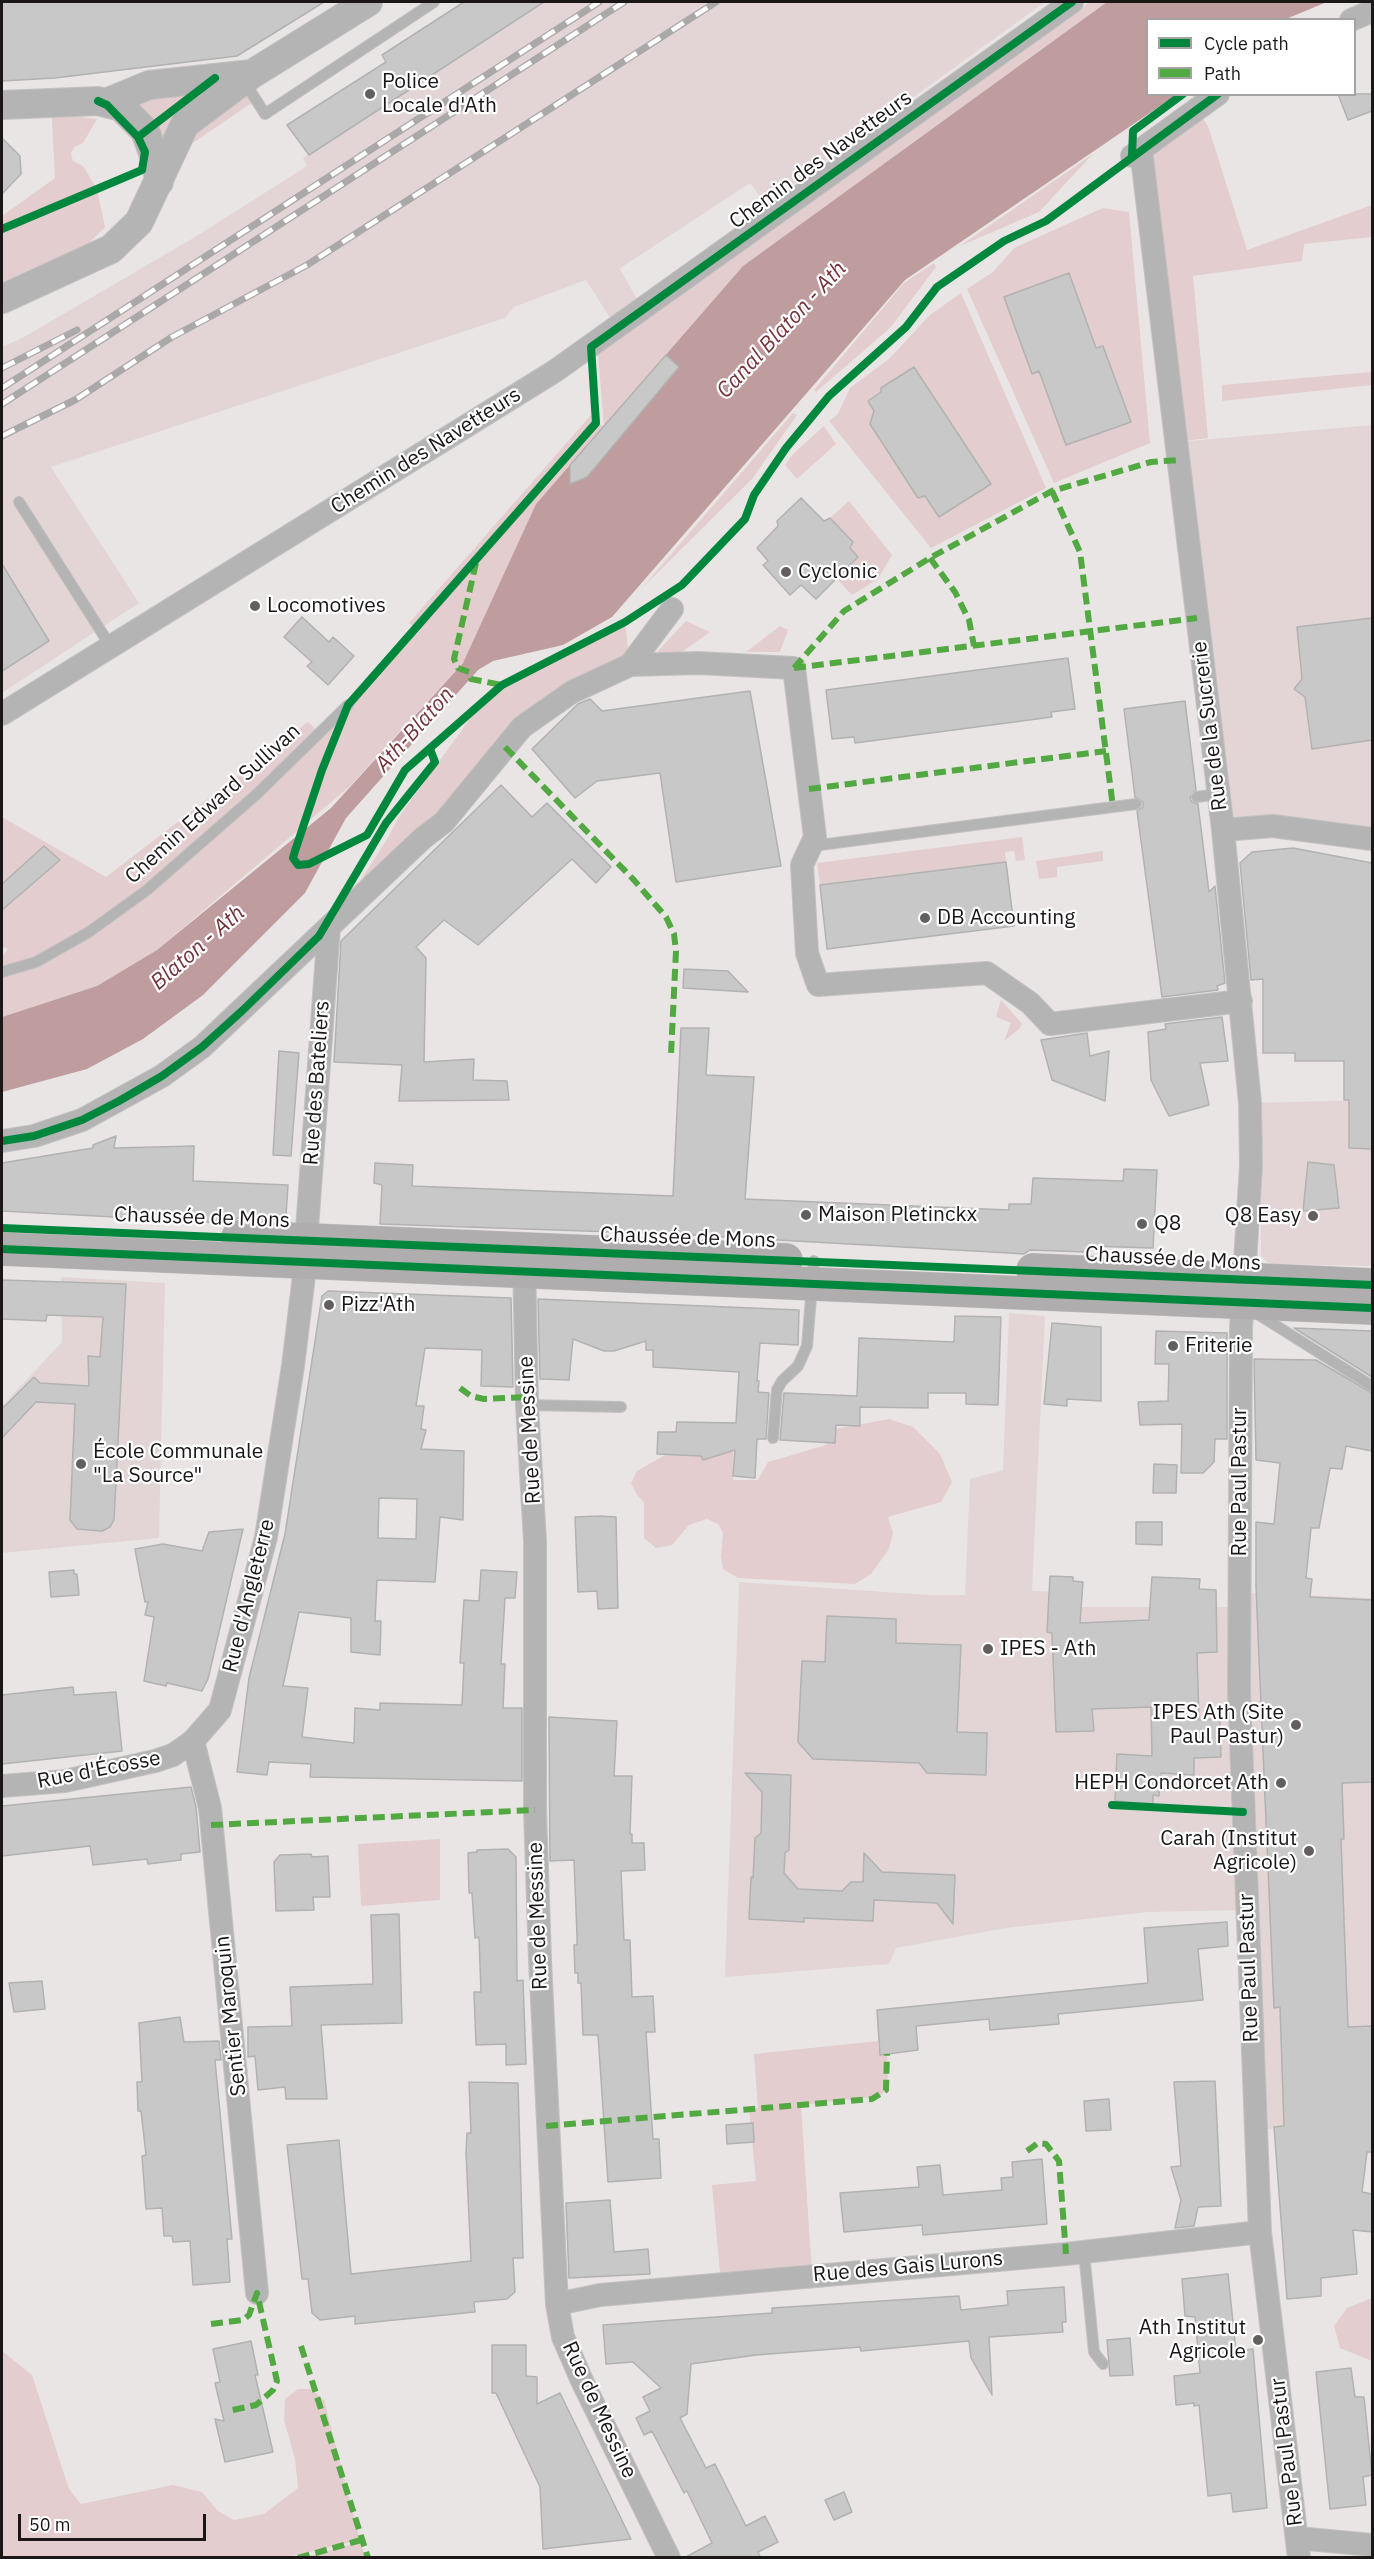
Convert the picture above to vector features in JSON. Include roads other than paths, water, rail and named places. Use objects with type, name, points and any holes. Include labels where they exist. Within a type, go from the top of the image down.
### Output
[{"type":"main road","name":"Chaussée de Mons","points":[[2,1228],[305,1251],[1243,1292],[1372,1308]]},
{"type":"main road","name":"Chaussée de Mons","points":[[2,1249],[305,1251]]},
{"type":"main road","name":"Chaussée de Mons","points":[[1243,1292],[1372,1286]]},
{"type":"street","points":[[2,299],[111,249],[139,222],[185,124],[248,78],[368,2]]},
{"type":"street","name":"Chemin des Navetteurs","points":[[2,714],[555,372],[1072,2]]},
{"type":"street","points":[[1356,18],[1372,11]]},
{"type":"street","points":[[2,105],[108,102],[149,85],[248,78]]},
{"type":"street","name":"Rue de la Sucrerie","points":[[1215,96],[1136,152],[1207,796],[1223,830],[1241,1001],[1250,1102],[1251,1165],[1243,1292]]},
{"type":"street","points":[[108,102],[129,112],[145,131],[157,164],[159,182]]},
{"type":"street","points":[[630,665],[672,609]]},
{"type":"street","points":[[2,1141],[34,1136],[82,1120],[162,1076],[202,1047],[423,838],[444,822],[522,727],[572,692],[630,665],[698,663],[794,668],[815,837],[802,865],[807,953],[818,985],[987,973],[1030,1004],[1050,1024],[1241,1001]]},
{"type":"street","points":[[1223,830],[1273,826],[1372,838]]},
{"type":"street","name":"Rue des Bateliers","points":[[305,1251],[324,932]]},
{"type":"street","name":"Rue d'Angleterre","points":[[193,1741],[220,1710],[266,1537],[293,1366],[305,1251]]},
{"type":"street","name":"Rue de Messine","points":[[524,1261],[527,1405],[535,1541],[535,1810],[557,2304],[563,2337],[579,2374],[669,2558]]},
{"type":"street","name":"Rue Paul Pastur","points":[[1243,1292],[1239,1690],[1260,2232],[1298,2548]]},
{"type":"street","name":"Rue d'Écosse","points":[[2,1786],[65,1781],[155,1761],[173,1755],[193,1741]]},
{"type":"street","name":"Sentier Maroquin","points":[[193,1741],[210,1808],[257,2293]]},
{"type":"street","name":"Rue des Gais Lurons","points":[[557,2304],[609,2294],[1084,2253],[1260,2232]]},
{"type":"street","points":[[1298,2548],[1372,2545]]},
{"type":"lane","points":[[248,78],[265,114],[434,2]]},
{"type":"lane","points":[[19,502],[111,647]]},
{"type":"lane","name":"Chemin Edward Sullivan","points":[[2,972],[36,962],[69,944],[147,890],[241,809],[348,705],[343,718]]},
{"type":"lane","points":[[811,846],[1136,804]]},
{"type":"lane","points":[[773,1438],[777,1390],[782,1381],[798,1366],[807,1346],[813,1272]]},
{"type":"lane","points":[[1243,1292],[1372,1386]]},
{"type":"lane","points":[[527,1405],[621,1407]]},
{"type":"lane","points":[[1084,2253],[1094,2352],[1103,2364]]},
{"type":"water","points":[[1107,2],[1327,2],[1288,18],[1146,18],[1146,96],[1175,96],[905,280],[612,617],[563,645],[493,661],[478,670],[346,818],[305,893],[203,995],[143,1039],[87,1069],[2,1092],[2,1017],[97,986],[157,950],[331,808],[463,663],[536,504],[743,266]]},
{"type":"railway","points":[[2,388],[599,2]]},
{"type":"railway","points":[[2,404],[624,2]]},
{"type":"railway","points":[[2,436],[75,400],[172,337],[307,265],[716,2]]},
{"type":"railway","points":[[2,368],[77,330]]},
{"type":"place","name":"Police Locale d'Ath","points":[[370,94]]},
{"type":"place","name":"Cyclonic","points":[[786,572]]},
{"type":"place","name":"Locomotives","points":[[255,606]]},
{"type":"place","name":"DB Accounting","points":[[925,918]]},
{"type":"place","name":"Maison Pletinckx","points":[[806,1215]]},
{"type":"place","name":"Q8 Easy","points":[[1313,1216]]},
{"type":"place","name":"Q8","points":[[1142,1224]]},
{"type":"place","name":"Pizz'Ath","points":[[329,1305]]},
{"type":"place","name":"Friterie","points":[[1173,1346]]},
{"type":"place","name":"École Communale \"La Source\"","points":[[81,1464]]},
{"type":"place","name":"IPES - Ath","points":[[988,1649]]},
{"type":"place","name":"IPES Ath (Site Paul Pastur)","points":[[1296,1725]]},
{"type":"place","name":"HEPH Condorcet Ath","points":[[1281,1783]]},
{"type":"place","name":"Carah (Institut Agricole)","points":[[1309,1851]]},
{"type":"place","name":"Ath Institut Agricole","points":[[1258,2340]]},
{"type":"water label","name":"Canal Blaton - Ath","points":[[782,330]]},
{"type":"water label","name":"Ath-Blaton","points":[[415,730]]},
{"type":"water label","name":"Blaton - Ath","points":[[198,948]]}]
